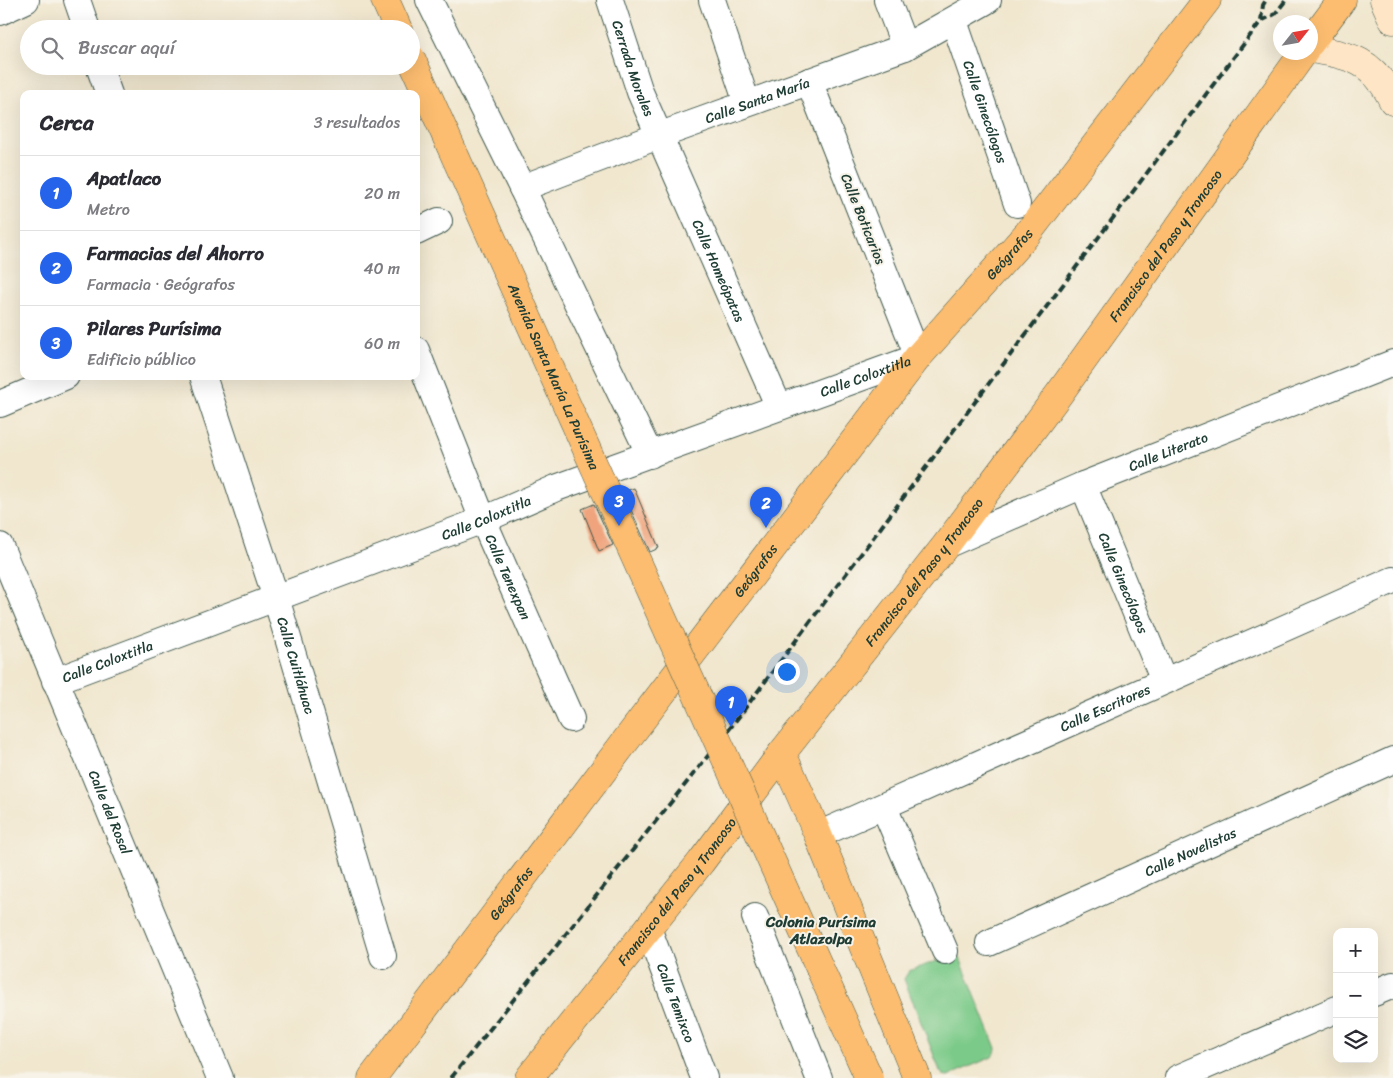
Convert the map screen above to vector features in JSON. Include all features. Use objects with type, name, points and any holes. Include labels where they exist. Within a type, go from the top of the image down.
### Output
[{"type":"main road","points":[[385,0],[394,20]]},
{"type":"main road","name":"Geógrafos","points":[[372,1078],[918,357],[1027,234],[1207,0]]},
{"type":"main road","points":[[1318,32],[1342,0]]},
{"type":"main road","name":"Francisco del Paso y Troncoso","points":[[529,1078],[701,862],[782,754],[946,545],[1064,386],[1298,60]]},
{"type":"main road","name":"Avenida Santa María La Purísima","points":[[419,75],[869,1078]]},
{"type":"main road","points":[[782,754],[818,835],[916,1078]]},
{"type":"street","points":[[0,12],[26,0]]},
{"type":"street","points":[[77,0],[84,20]]},
{"type":"street","points":[[429,0],[522,188],[650,456]]},
{"type":"street","name":"Cerrada Morales","points":[[610,0],[640,92],[658,136]]},
{"type":"street","points":[[712,0],[747,103]]},
{"type":"street","points":[[887,0],[904,47]]},
{"type":"street","name":"Calle Santa María","points":[[522,188],[747,103],[904,47],[954,21],[988,0]]},
{"type":"street","points":[[1384,0],[1393,20]]},
{"type":"street","name":"Calle Ginecólogos","points":[[954,21],[1018,204]]},
{"type":"street","points":[[1318,50],[1341,53],[1362,62],[1386,86],[1393,101]]},
{"type":"street","points":[[102,75],[108,90]]},
{"type":"street","name":"Calle Boticarios","points":[[809,81],[918,357]]},
{"type":"street","name":"Calle Homeópatas","points":[[658,136],[778,407]]},
{"type":"street","name":"Calle Coloxtitla","points":[[56,681],[483,520],[556,488],[650,456],[778,407],[918,357]]},
{"type":"street","name":"Calle Tenexpan","points":[[420,360],[483,520],[571,719]]},
{"type":"street","name":"Calle Literato","points":[[946,545],[1083,485],[1393,363]]},
{"type":"street","points":[[0,404],[57,380]]},
{"type":"street","name":"Calle Cuitláhuac","points":[[204,380],[276,598],[383,956]]},
{"type":"street","name":"Calle Ginecólogos","points":[[1083,485],[1164,681]]},
{"type":"street","name":"Calle del Rosal","points":[[0,546],[220,1078]]},
{"type":"street","name":"Calle Escritores","points":[[818,835],[1393,580]]},
{"type":"street","name":"Calle Novelistas","points":[[989,943],[1393,760]]},
{"type":"street","points":[[884,807],[944,951]]},
{"type":"street","points":[[755,917],[819,1078]]},
{"type":"street","name":"Calle Temixco","points":[[648,928],[704,1078]]},
{"type":"street","points":[[1378,991],[1393,984]]},
{"type":"street","points":[[1178,1078],[1333,1011]]},
{"type":"green space","points":[[951,956],[960,958],[996,1048],[992,1057],[948,1076],[943,1075],[940,1071],[904,979],[909,971]]},
{"type":"building","points":[[634,488],[659,548],[650,552],[623,492]]},
{"type":"building","points":[[594,504],[613,545],[599,551],[582,509]]},
{"type":"railway","points":[[451,1078],[731,727],[1261,21],[1263,5],[1266,0]]},
{"type":"railway","points":[[1261,21],[1275,14],[1286,0]]},
{"type":"place","name":"Pilares Purísima","points":[[619,526]]},
{"type":"place","name":"Farmacias del Ahorro","points":[[766,528]]},
{"type":"place","name":"Apatlaco","points":[[731,727]]},
{"type":"district","name":"Colonia Purísima Atlazolpa","points":[[821,930]]}]
